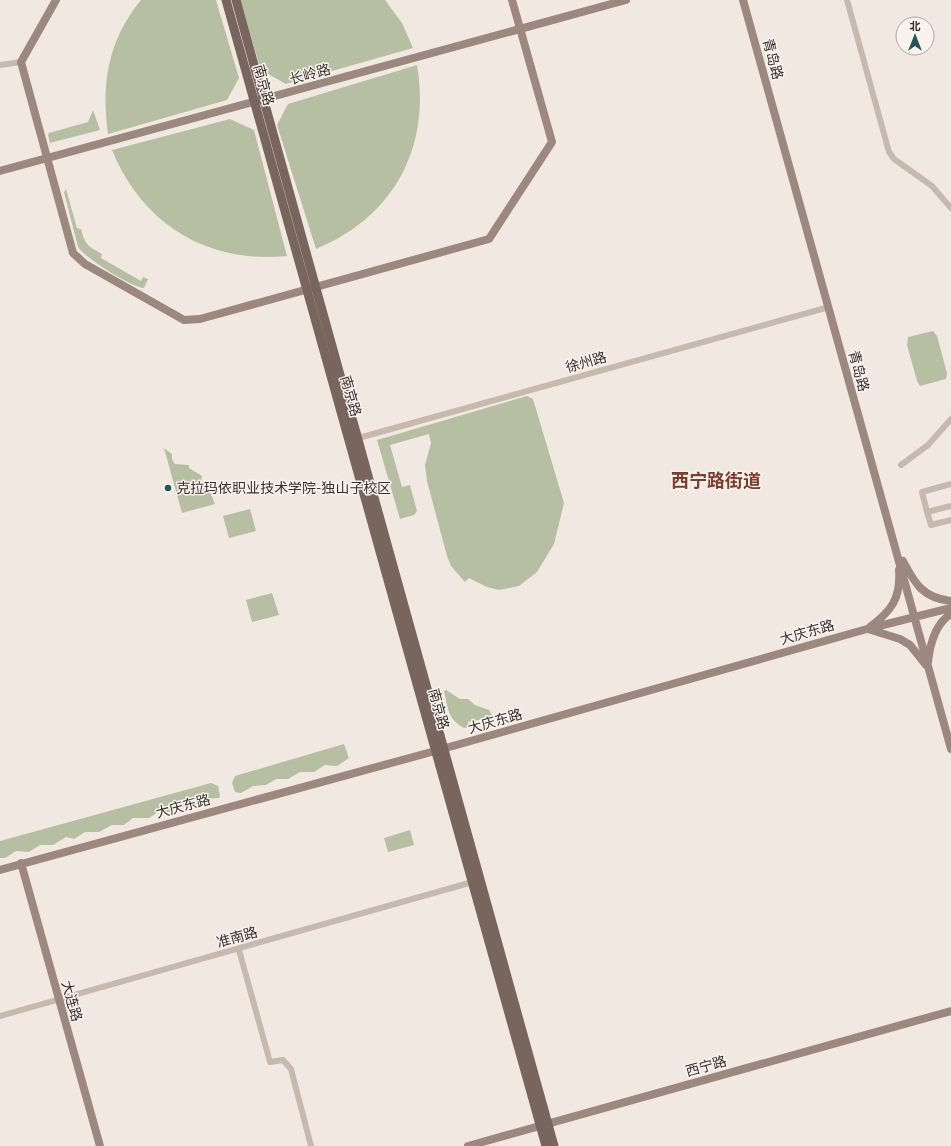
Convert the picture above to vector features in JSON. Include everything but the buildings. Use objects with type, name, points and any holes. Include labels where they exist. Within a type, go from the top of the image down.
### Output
[{"type":"main road","name":"南京路","points":[[226,0],[307,289],[354,440],[446,753],[477,881]]},
{"type":"main road","name":"南京路","points":[[236,0],[316,287],[354,440],[435,751],[477,881]]},
{"type":"main road","points":[[477,881],[544,1125],[546,1146]]},
{"type":"main road","points":[[544,1125],[554,1146]]},
{"type":"street","points":[[56,0],[21,62],[46,159],[73,253],[84,264],[184,320],[200,319],[489,239],[552,142],[512,0]]},
{"type":"street","name":"长岭路","points":[[0,171],[254,103],[626,0]]},
{"type":"street","name":"青岛路","points":[[743,0],[951,749]]},
{"type":"street","points":[[847,0],[889,152],[894,159],[932,186],[951,208]]},
{"type":"street","points":[[0,65],[21,62]]},
{"type":"street","name":"徐州路","points":[[354,440],[828,307]]},
{"type":"street","points":[[901,466],[928,445],[951,419]]},
{"type":"street","points":[[951,484],[922,492],[931,526],[951,520]]},
{"type":"street","points":[[927,512],[951,506]]},
{"type":"street","points":[[896,548],[916,584],[924,593],[935,598],[951,601]]},
{"type":"street","points":[[868,629],[891,609],[896,599],[899,572],[896,548]]},
{"type":"street","name":"大庆东路","points":[[0,870],[435,751],[446,753],[868,629],[951,608]]},
{"type":"street","points":[[928,667],[929,652],[934,634],[938,626],[951,614]]},
{"type":"street","points":[[868,629],[905,642],[928,667]]},
{"type":"street","name":"大连路","points":[[22,863],[58,1000],[100,1146]]},
{"type":"street","name":"准南路","points":[[0,1016],[239,950],[477,881]]},
{"type":"street","points":[[239,950],[270,1062],[283,1060],[291,1069],[311,1146]]},
{"type":"street","name":"西宁路","points":[[468,1146],[951,1011]]},
{"type":"green space","points":[[141,0],[216,0],[239,78],[227,100],[108,134],[106,98],[110,63],[114,47],[121,31]]},
{"type":"green space","points":[[240,0],[385,0],[402,23],[413,48],[286,84],[261,70]]},
{"type":"green space","points":[[417,65],[420,95],[418,124],[412,151],[401,176],[386,198],[367,218],[343,235],[316,249],[277,125],[288,104]]},
{"type":"green space","points":[[93,110],[100,130],[50,143],[49,133],[88,122]]},
{"type":"green space","points":[[230,119],[254,130],[287,256],[258,257],[230,253],[204,245],[181,234],[159,218],[141,199],[125,176],[112,150]]},
{"type":"green space","points":[[66,189],[77,228],[81,229],[86,242],[93,249],[102,254],[101,258],[141,281],[143,277],[148,279],[144,288],[129,283],[109,271],[89,258],[78,247],[64,192]]},
{"type":"green space","points":[[933,331],[937,336],[947,373],[946,379],[920,386],[917,381],[907,345],[908,337]]},
{"type":"green space","points":[[527,396],[533,399],[564,503],[554,544],[537,572],[519,586],[499,590],[487,587],[469,578],[465,582],[451,566],[447,556],[427,481],[425,465],[431,443],[429,434],[390,445],[402,487],[410,485],[417,511],[414,515],[400,519],[377,440]]},
{"type":"green space","points":[[164,448],[172,454],[172,459],[175,464],[189,465],[189,468],[202,476],[201,482],[204,486],[210,488],[215,504],[182,513]]},
{"type":"green space","points":[[250,509],[256,531],[229,538],[223,516]]},
{"type":"green space","points":[[272,593],[279,615],[252,622],[246,600]]},
{"type":"green space","points":[[446,690],[460,699],[468,699],[475,705],[489,710],[493,717],[468,722],[469,727],[464,728],[451,717],[444,691]]},
{"type":"green space","points":[[344,744],[349,758],[337,766],[325,765],[314,772],[300,772],[288,779],[276,779],[266,785],[253,786],[241,793],[235,792],[232,783],[235,776]]},
{"type":"green space","points":[[211,783],[218,786],[219,798],[205,799],[197,805],[180,807],[172,812],[158,812],[149,818],[133,818],[124,825],[112,825],[99,832],[85,832],[74,839],[66,837],[53,845],[40,845],[29,852],[16,851],[5,858],[0,858],[0,841]]},
{"type":"green space","points":[[410,830],[414,845],[388,852],[384,838]]},
{"type":"place","name":"克拉玛依职业技术学院-独山子校区","points":[[168,488]]},
{"type":"district","name":"西宁路街道","points":[[716,481]]}]
